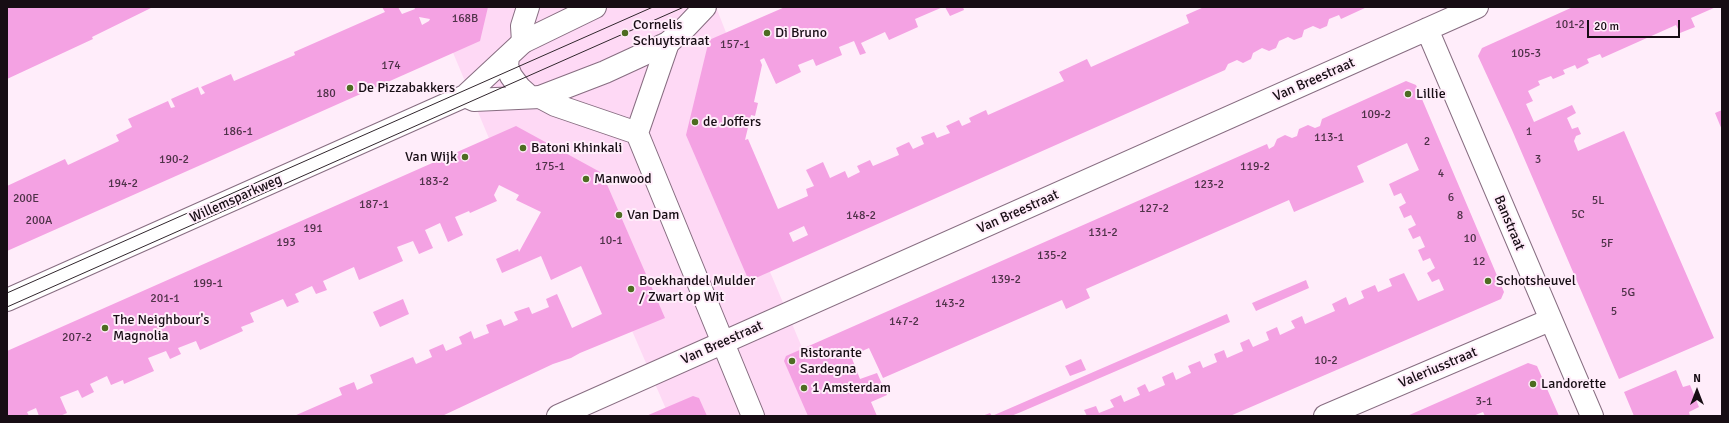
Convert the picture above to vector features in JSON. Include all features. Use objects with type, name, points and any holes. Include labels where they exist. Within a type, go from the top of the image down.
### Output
[{"type":"street","points":[[523,42],[522,26],[528,7]]},
{"type":"street","name":"Willemsparkweg","points":[[7,300],[466,96],[523,42],[594,7]]},
{"type":"street","points":[[704,7],[686,17],[668,43],[637,133],[753,416]]},
{"type":"street","name":"Van Breestraat","points":[[558,416],[1477,7]]},
{"type":"street","name":"Banstraat","points":[[1427,29],[1592,416]]},
{"type":"street","points":[[466,96],[474,100],[535,97],[605,72],[668,43]]},
{"type":"street","points":[[508,57],[507,66],[511,76],[520,88],[535,97],[637,133]]},
{"type":"street","name":"Valeriusstraat","points":[[1325,416],[1550,320]]},
{"type":"shaded area","points":[[442,7],[716,7],[734,53],[718,149],[831,416],[669,416],[577,204],[496,155],[438,17]]},
{"type":"building","points":[[7,7],[153,7],[92,37],[93,39],[7,79]]},
{"type":"building","points":[[382,7],[398,7],[402,14],[415,9],[414,7],[488,7],[480,41],[7,251],[7,186],[65,159],[68,165],[119,141],[116,135],[132,127],[128,119],[168,101],[171,108],[175,107],[171,99],[198,87],[201,95],[205,93],[201,87],[231,74],[234,81],[295,55],[294,52],[385,12]],"holes":[[[419,17],[430,19],[422,25]]]},
{"type":"building","points":[[785,7],[943,7],[915,19],[918,27],[889,40],[885,32],[861,43],[866,53],[860,55],[854,41],[839,47],[842,55],[816,66],[813,59],[798,65],[801,72],[776,84],[764,58],[760,60],[762,65],[754,102],[758,103],[755,116],[751,115],[745,140],[748,139],[778,209],[808,196],[806,189],[814,186],[806,170],[823,162],[830,178],[845,171],[848,178],[860,172],[857,166],[870,160],[873,166],[899,155],[896,148],[909,142],[913,149],[924,144],[921,137],[934,132],[937,138],[950,133],[946,126],[959,120],[962,126],[971,122],[969,118],[986,110],[988,115],[1064,81],[1059,72],[1087,59],[1091,67],[1189,23],[1186,15],[1204,7],[1367,7],[1341,19],[1339,15],[1329,19],[1327,26],[1320,29],[1313,26],[1304,30],[1302,37],[1294,40],[1288,37],[1279,41],[1276,48],[1269,51],[1262,48],[1253,53],[1251,59],[1243,63],[1237,60],[1228,64],[1225,70],[749,281],[686,135],[709,40]],"holes":[[[804,226],[808,235],[793,242],[789,233]]]},
{"type":"building","points":[[945,7],[963,7],[964,10],[950,16]]},
{"type":"building","points":[[1573,7],[1716,7],[1691,18],[1695,27],[1680,33],[1676,25],[1602,58],[1600,54],[1587,59],[1589,63],[1577,69],[1575,65],[1563,70],[1565,74],[1553,79],[1551,76],[1538,81],[1540,85],[1528,91],[1533,101],[1526,104],[1534,122],[1572,105],[1576,113],[1567,118],[1572,129],[1578,127],[1581,134],[1576,136],[1574,141],[1578,151],[1624,131],[1714,338],[1619,379],[1512,130],[1478,56],[1482,48]]},
{"type":"building","points":[[1406,81],[1416,85],[1504,292],[1501,299],[1230,416],[1087,416],[1084,410],[1096,406],[1099,413],[1114,407],[1110,400],[1121,395],[1124,402],[1140,395],[1137,388],[1145,384],[1149,392],[1165,385],[1162,377],[1173,372],[1176,380],[1191,373],[1188,366],[1200,361],[1203,368],[1217,362],[1214,354],[1224,350],[1227,358],[1243,351],[1240,343],[1249,339],[1253,347],[1269,340],[1266,332],[1277,327],[1280,335],[1295,328],[1291,321],[1302,316],[1305,324],[1335,311],[1332,304],[1346,297],[1349,305],[1364,298],[1361,291],[1375,285],[1378,292],[1392,286],[1389,279],[1404,273],[1418,301],[1444,290],[1439,279],[1432,282],[1427,273],[1435,268],[1430,258],[1423,261],[1418,250],[1425,247],[1420,236],[1413,239],[1408,229],[1416,225],[1411,215],[1404,218],[1399,207],[1406,203],[1401,193],[1394,196],[1389,184],[1419,170],[1407,143],[1357,166],[1364,182],[1294,212],[1289,200],[1086,289],[1090,298],[1066,309],[1062,300],[883,378],[869,348],[851,356],[860,379],[877,373],[887,395],[871,402],[877,416],[808,416],[784,361],[786,356],[1267,144],[1269,149],[1274,146],[1277,139],[1285,135],[1292,138],[1297,136],[1299,129],[1308,125],[1315,128],[1320,126],[1322,119]]},
{"type":"building","points":[[1722,110],[1722,130],[1715,113]]},
{"type":"building","points":[[516,126],[602,173],[665,318],[571,358],[553,364],[442,416],[294,416],[342,395],[339,388],[354,382],[357,390],[373,383],[370,375],[413,357],[416,364],[432,357],[429,350],[443,344],[446,351],[462,344],[459,337],[471,331],[474,339],[489,333],[486,325],[501,319],[504,326],[518,320],[514,312],[529,307],[532,314],[549,307],[546,299],[557,294],[572,328],[602,314],[581,266],[551,280],[541,256],[502,273],[496,259],[518,249],[519,252],[541,212],[516,200],[519,195],[499,185],[494,195],[497,201],[470,213],[469,211],[455,217],[463,235],[448,242],[440,223],[425,230],[433,248],[419,254],[413,241],[397,247],[403,261],[359,280],[354,267],[323,281],[327,290],[316,294],[312,286],[295,294],[299,302],[287,307],[283,299],[250,313],[254,322],[241,327],[243,331],[200,350],[196,341],[178,348],[181,354],[170,359],[166,351],[148,358],[154,371],[124,384],[123,380],[111,385],[107,376],[90,384],[94,392],[82,398],[78,390],[60,397],[67,413],[60,416],[39,416],[36,408],[27,412],[29,416],[7,416],[7,351]]},
{"type":"building","points":[[1306,280],[1309,288],[1256,311],[1252,303]]},
{"type":"building","points":[[403,299],[409,314],[380,327],[373,312]]},
{"type":"building","points":[[1227,314],[1230,322],[1011,416],[992,416]]},
{"type":"building","points":[[1081,359],[1086,370],[1070,376],[1065,366]]},
{"type":"building","points":[[1528,363],[1537,366],[1559,416],[1485,416],[1483,412],[1473,416],[1407,416]]},
{"type":"building","points":[[1676,370],[1683,387],[1690,385],[1699,407],[1689,412],[1690,416],[1634,416],[1624,392]]},
{"type":"building","points":[[693,396],[699,398],[707,416],[646,416]]},
{"type":"building","points":[[990,413],[992,416],[982,416]]},
{"type":"tram line","points":[[7,293],[653,7]]},
{"type":"tram line","points":[[7,307],[684,7]]},
{"type":"place","name":"Cornelis Schuytstraat","points":[[625,33]]},
{"type":"place","name":"Di Bruno","points":[[767,33]]},
{"type":"place","name":"De Pizzabakkers","points":[[350,88]]},
{"type":"place","name":"Lillie","points":[[1408,94]]},
{"type":"place","name":"de Joffers","points":[[695,122]]},
{"type":"place","name":"Batoni Khinkali","points":[[523,148]]},
{"type":"place","name":"Van Wijk","points":[[465,157]]},
{"type":"place","name":"Manwood","points":[[586,179]]},
{"type":"place","name":"Van Dam","points":[[619,215]]},
{"type":"place","name":"Schotsheuvel","points":[[1488,281]]},
{"type":"place","name":"Boekhandel Mulder / Zwart op Wit","points":[[631,289]]},
{"type":"place","name":"The Neighbour's Magnolia","points":[[105,328]]},
{"type":"place","name":"Ristorante Sardegna","points":[[792,361]]},
{"type":"place","name":"Landorette","points":[[1533,384]]},
{"type":"place","name":"1 Amsterdam","points":[[804,388]]}]
